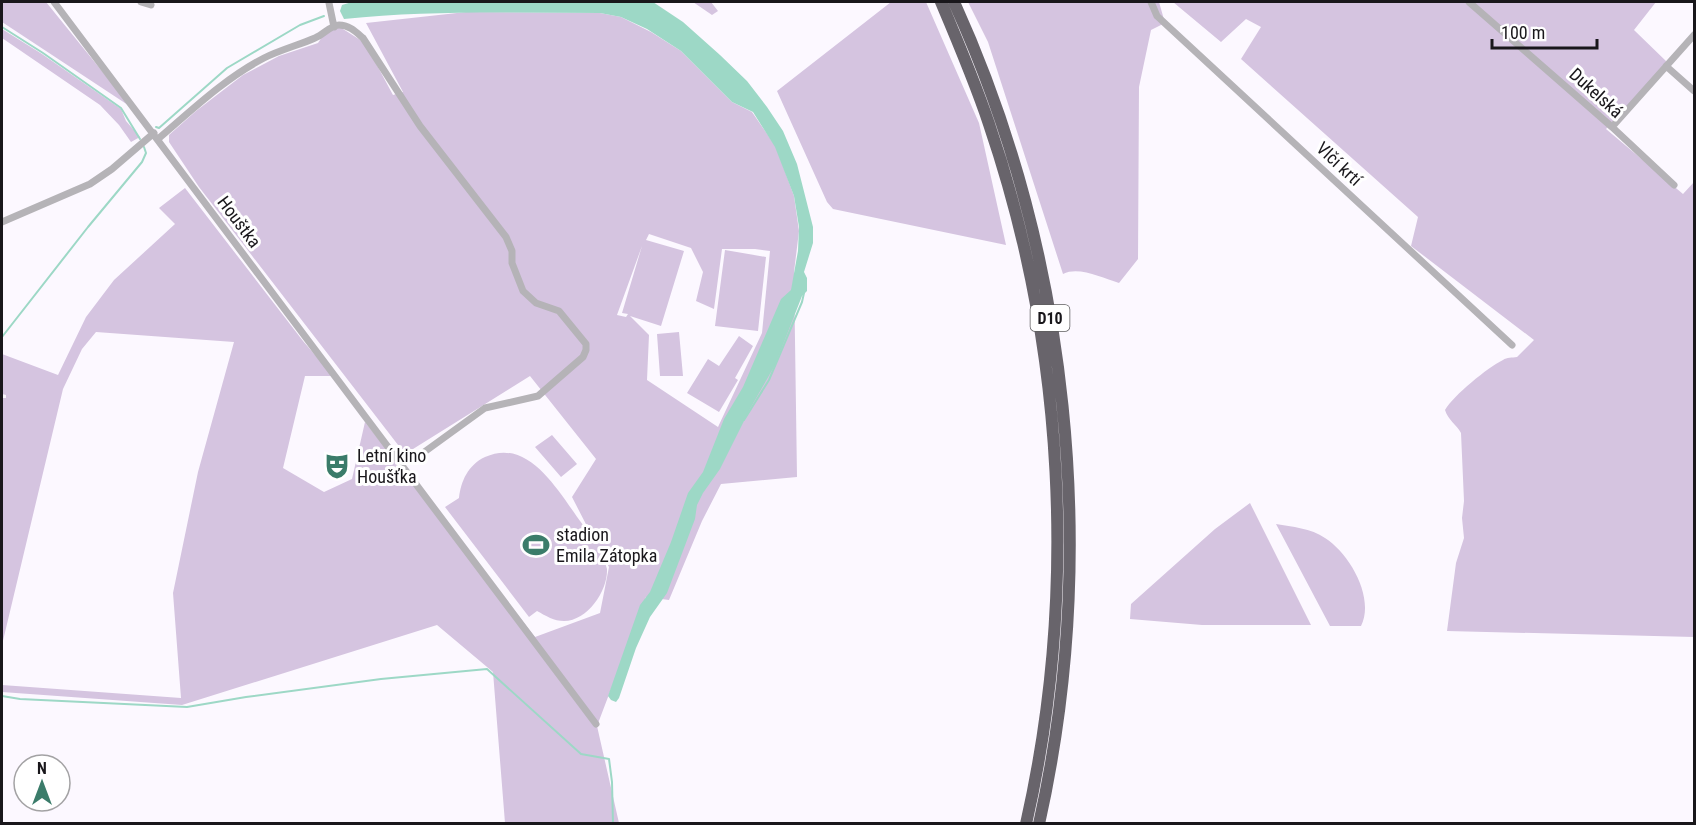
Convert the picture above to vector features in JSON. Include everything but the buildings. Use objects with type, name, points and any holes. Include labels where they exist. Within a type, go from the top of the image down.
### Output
[{"type":"highway","name":"D10","points":[[940,2],[969,69],[1003,169],[1028,264],[1053,434],[1057,499],[1059,648]]},
{"type":"highway","name":"D10","points":[[954,2],[979,62],[1014,164],[1039,260],[1050,319],[1065,434],[1069,564],[1055,686],[1026,824]]},
{"type":"highway","name":"D10","points":[[1040,824],[1055,738],[1055,686]]},
{"type":"street","name":"Houštka","points":[[54,2],[596,724]]},
{"type":"street","points":[[141,2],[151,5]]},
{"type":"street","points":[[329,2],[334,27]]},
{"type":"street","name":"Vlčí krtí","points":[[1151,2],[1157,16],[1512,345]]},
{"type":"street","name":"Dukelská","points":[[1469,2],[1674,184]]},
{"type":"street","points":[[2,222],[90,184],[234,77],[264,58],[319,37],[340,25],[353,29],[363,38],[420,126],[506,237],[512,251],[512,263],[520,286],[536,303],[563,314],[586,344],[583,357],[538,396],[485,408],[416,458],[398,461]]},
{"type":"street","points":[[1612,127],[1695,35]]},
{"type":"street","points":[[1666,66],[1695,91]]},
{"type":"shaded area","points":[[2,2],[46,2],[131,107],[2,22]]},
{"type":"shaded area","points":[[352,2],[653,2],[683,22],[747,81],[783,131],[797,164],[813,227],[813,243],[804,272],[807,278],[807,291],[802,296],[775,365],[720,469],[697,505],[695,519],[667,593],[650,617],[616,702],[608,696],[640,605],[650,592],[688,493],[703,472],[724,419],[743,387],[781,299],[791,290],[798,251],[799,227],[794,196],[775,147],[753,112],[732,102],[681,51],[647,29],[621,17],[600,13],[472,13],[408,14],[344,19],[340,11],[342,5]]},
{"type":"shaded area","points":[[693,2],[711,2],[718,11],[712,15]]},
{"type":"shaded area","points":[[891,2],[926,2],[979,123],[1006,245],[833,209],[827,202],[777,91]]},
{"type":"shaded area","points":[[968,2],[1159,2],[1165,23],[1151,30],[1139,87],[1138,259],[1119,283],[1083,272],[1063,274],[988,42]]},
{"type":"shaded area","points":[[1173,2],[1656,2],[1634,30],[1668,63],[1606,129],[1683,194],[1694,182],[1694,637],[1447,631],[1456,563],[1464,538],[1462,518],[1464,501],[1461,433],[1445,410],[1480,375],[1505,359],[1517,357],[1534,340],[1411,246],[1418,217],[1241,59],[1261,27],[1246,19],[1221,42]]},
{"type":"shaded area","points":[[466,12],[600,13],[621,17],[681,51],[732,102],[752,112],[776,147],[794,196],[799,231],[794,272],[797,477],[721,484],[702,521],[669,600],[646,597],[597,726],[619,823],[505,823],[493,672],[437,625],[182,705],[2,692],[2,685],[181,698],[173,593],[198,472],[234,342],[96,332],[82,349],[63,389],[2,645],[2,398],[6,398],[6,395],[2,394],[2,354],[58,375],[86,317],[114,280],[175,224],[159,208],[185,188],[303,341],[333,376],[305,376],[283,468],[324,492],[352,479],[365,422],[535,637],[600,613],[609,567],[605,560],[607,569],[604,586],[595,603],[581,616],[573,620],[560,621],[537,611],[529,617],[445,507],[459,498],[466,474],[479,460],[503,453],[519,456],[534,465],[547,477],[592,536],[572,497],[596,459],[530,376],[405,454],[199,187],[169,142],[169,135],[243,75],[279,56],[318,43],[332,22],[365,43],[393,95],[403,92],[366,23]],"holes":[[[649,234],[691,248],[703,272],[696,301],[714,309],[722,249],[770,251],[762,333],[718,427],[647,380],[649,335],[630,316],[661,326],[684,251],[646,240]],[[642,246],[622,313],[628,314],[626,317],[617,315]]]},
{"type":"shaded area","points":[[2,29],[121,109],[126,121],[140,137],[131,142],[100,105],[2,38]]},
{"type":"shaded area","points":[[725,250],[766,257],[758,331],[715,326]]},
{"type":"shaded area","points":[[679,332],[683,376],[660,376],[657,334]]},
{"type":"shaded area","points":[[739,336],[753,346],[735,378],[738,380],[719,412],[687,393],[708,359],[719,366]]},
{"type":"shaded area","points":[[552,435],[577,464],[561,477],[535,447]]},
{"type":"shaded area","points":[[1250,503],[1311,625],[1202,625],[1130,619],[1131,604],[1215,529]]},
{"type":"shaded area","points":[[1276,524],[1314,532],[1334,545],[1343,555],[1351,565],[1362,590],[1365,603],[1361,626],[1330,626]]},
{"type":"waterway","points":[[156,127],[159,128],[227,68],[300,25],[324,16]]},
{"type":"waterway","points":[[2,27],[121,108],[140,139]]},
{"type":"waterway","points":[[2,337],[142,162],[146,153],[144,147]]},
{"type":"waterway","points":[[744,420],[769,380],[804,293]]},
{"type":"waterway","points":[[2,696],[20,699],[187,707],[381,679],[487,669],[581,754],[609,759],[613,824]]},
{"type":"place","name":"Letní kino Houšťka","points":[[337,466]]},
{"type":"place","name":"stadion Emila Zátopka","points":[[536,545]]}]
